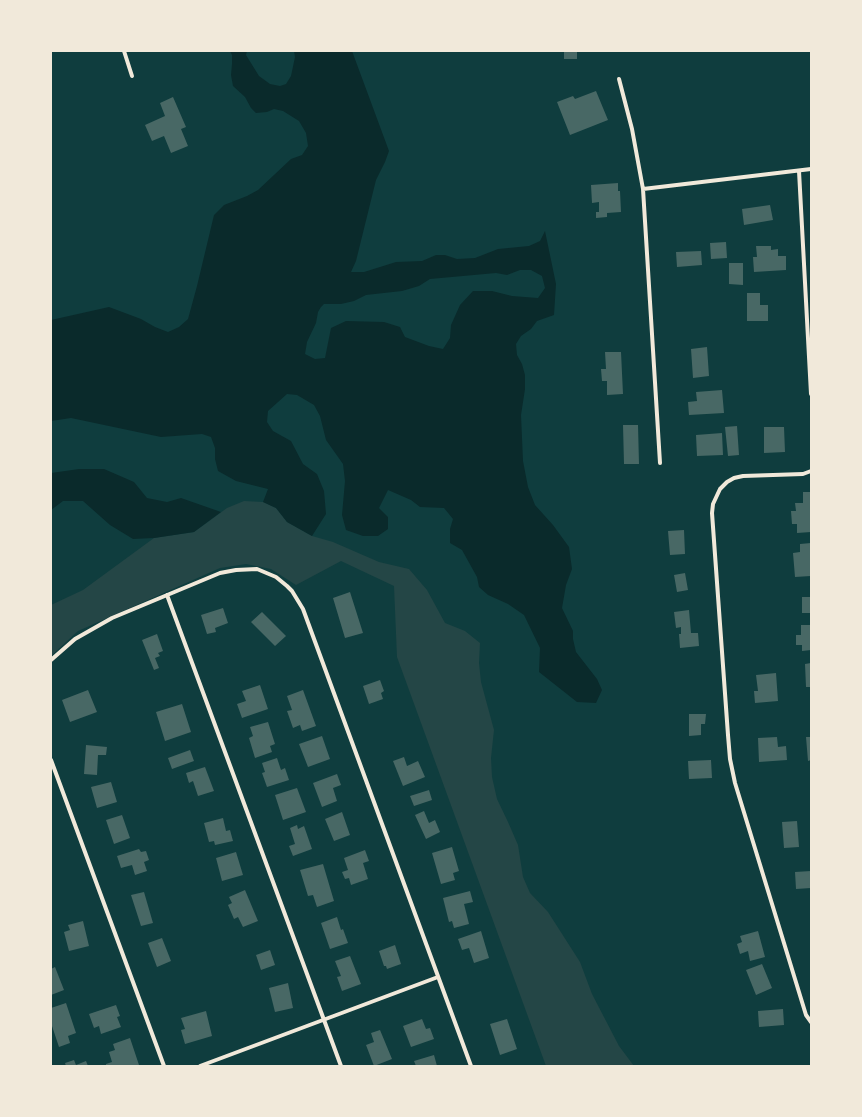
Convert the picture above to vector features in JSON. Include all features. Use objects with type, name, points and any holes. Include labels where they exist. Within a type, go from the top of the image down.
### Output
[{"type":"street","points":[[124,51],[132,76]]},
{"type":"street","points":[[619,79],[632,129],[643,189],[660,463]]},
{"type":"street","points":[[643,189],[811,169]]},
{"type":"street","points":[[799,171],[811,394]]},
{"type":"street","points":[[811,471],[803,474],[743,476],[734,478],[720,489],[713,504],[712,513],[728,735],[734,783],[806,1015],[811,1022]]},
{"type":"street","points":[[51,660],[76,639],[112,618],[220,573],[257,569],[270,574],[288,586],[303,609],[471,1066]]},
{"type":"street","points":[[167,594],[267,869],[341,1066]]},
{"type":"street","points":[[51,760],[164,1066]]},
{"type":"street","points":[[200,1066],[438,977]]},
{"type":"shaded area","points":[[230,51],[247,51],[246,55],[259,76],[270,84],[280,86],[286,84],[291,76],[295,57],[294,51],[352,51],[389,151],[376,180],[356,261],[351,272],[364,272],[396,262],[422,261],[436,255],[445,255],[457,259],[475,258],[498,249],[529,246],[540,241],[545,231],[556,284],[554,315],[537,321],[531,329],[521,336],[516,344],[517,355],[522,364],[525,375],[525,389],[521,415],[523,461],[528,487],[535,505],[553,525],[569,547],[572,569],[566,585],[562,608],[573,631],[576,652],[597,679],[602,690],[596,703],[577,702],[539,672],[540,648],[524,615],[508,604],[488,595],[479,587],[477,577],[462,550],[450,543],[450,529],[453,519],[444,508],[420,507],[411,500],[388,490],[379,508],[388,517],[388,529],[378,536],[363,536],[346,530],[342,515],[345,481],[343,464],[326,440],[320,416],[314,405],[297,395],[287,394],[268,411],[267,422],[273,431],[291,441],[303,464],[317,474],[324,491],[326,514],[312,536],[287,522],[276,508],[263,502],[268,489],[236,481],[218,471],[215,459],[215,448],[211,437],[202,434],[161,437],[71,418],[51,421],[51,320],[109,307],[141,319],[168,332],[179,327],[188,319],[214,215],[224,205],[258,190],[291,159],[302,155],[308,146],[306,133],[299,121],[283,111],[274,109],[267,112],[256,113],[251,108],[245,97],[233,86],[231,75],[232,55]],"holes":[[[520,270],[531,270],[542,276],[545,288],[538,298],[512,296],[492,291],[473,291],[460,305],[451,325],[450,338],[443,349],[429,346],[405,337],[400,327],[384,322],[346,321],[331,328],[325,358],[315,359],[305,354],[307,342],[316,323],[318,312],[324,304],[341,304],[354,301],[366,295],[402,291],[419,286],[430,279],[496,273],[507,275]]]},
{"type":"shaded area","points":[[79,469],[104,469],[134,482],[147,498],[167,502],[181,498],[221,512],[194,532],[154,538],[133,539],[110,525],[83,501],[63,501],[51,510],[51,473]]},
{"type":"shaded area","points":[[244,501],[263,502],[276,508],[287,522],[312,536],[333,542],[379,562],[409,569],[427,590],[445,623],[465,631],[480,643],[479,663],[481,682],[494,730],[491,758],[492,777],[497,799],[518,845],[523,877],[530,893],[548,912],[580,962],[592,994],[619,1046],[634,1066],[546,1066],[397,657],[394,586],[341,561],[296,585],[271,569],[246,564],[220,568],[78,631],[51,656],[51,605],[83,590],[154,538],[194,532],[227,508]]},
{"type":"building","points":[[564,51],[577,51],[577,59],[564,59]]},
{"type":"building","points":[[596,91],[608,120],[570,135],[557,102],[573,96],[575,99]]},
{"type":"building","points":[[173,97],[186,127],[181,129],[188,146],[171,153],[164,136],[152,141],[145,125],[165,116],[160,103]]},
{"type":"building","points":[[618,183],[621,212],[607,213],[607,217],[596,218],[596,212],[599,212],[599,202],[592,203],[591,185]]},
{"type":"building","points":[[770,205],[773,220],[744,225],[742,209]]},
{"type":"building","points":[[726,242],[727,258],[711,259],[710,243]]},
{"type":"building","points":[[756,246],[771,246],[771,250],[778,249],[778,256],[786,256],[786,270],[754,272],[753,257],[757,257]]},
{"type":"building","points":[[701,251],[702,265],[677,267],[676,252]]},
{"type":"building","points":[[729,263],[743,263],[743,285],[729,284]]},
{"type":"building","points":[[747,293],[760,293],[760,305],[768,305],[768,321],[747,321]]},
{"type":"building","points":[[707,347],[709,376],[693,378],[691,349]]},
{"type":"building","points":[[605,352],[621,352],[623,394],[607,395],[607,381],[602,381],[601,369],[606,369]]},
{"type":"building","points":[[722,390],[724,413],[689,415],[688,402],[697,401],[696,392]]},
{"type":"building","points":[[623,425],[638,425],[639,464],[624,464]]},
{"type":"building","points":[[737,426],[739,455],[728,456],[725,427]]},
{"type":"building","points":[[764,427],[784,427],[785,452],[764,453]]},
{"type":"building","points":[[722,433],[723,455],[697,456],[696,435]]},
{"type":"building","points":[[803,492],[811,492],[811,532],[797,533],[797,524],[792,524],[791,511],[796,511],[795,503],[803,503]]},
{"type":"building","points":[[684,530],[685,554],[670,555],[668,531]]},
{"type":"building","points":[[811,543],[811,576],[795,577],[793,553],[800,552],[800,544]]},
{"type":"building","points":[[685,573],[688,590],[677,592],[674,575]]},
{"type":"building","points":[[350,592],[363,633],[345,638],[333,598]]},
{"type":"building","points":[[802,597],[811,597],[811,613],[802,613]]},
{"type":"building","points":[[223,608],[228,623],[215,628],[216,632],[207,634],[201,615]]},
{"type":"building","points":[[689,610],[691,633],[698,633],[699,646],[680,648],[679,634],[681,634],[681,627],[676,628],[674,612]]},
{"type":"building","points":[[262,612],[286,636],[275,646],[251,622]]},
{"type":"building","points":[[801,625],[811,625],[811,650],[802,651],[802,645],[796,645],[796,635],[801,635]]},
{"type":"building","points":[[157,634],[163,651],[158,653],[160,656],[155,658],[159,668],[154,670],[142,640]]},
{"type":"building","points":[[811,663],[811,687],[806,687],[805,664]]},
{"type":"building","points":[[776,673],[778,701],[755,703],[754,691],[758,691],[756,675]]},
{"type":"building","points":[[380,680],[384,691],[381,693],[383,699],[369,704],[363,686]]},
{"type":"building","points":[[260,685],[268,709],[242,718],[237,704],[246,701],[242,691]]},
{"type":"building","points":[[88,690],[97,712],[70,722],[62,700]]},
{"type":"building","points":[[303,690],[316,726],[302,731],[300,725],[293,728],[287,711],[292,710],[287,696]]},
{"type":"building","points":[[182,704],[191,732],[165,741],[156,712]]},
{"type":"building","points":[[689,714],[706,714],[705,724],[701,724],[701,735],[689,736]]},
{"type":"building","points":[[268,722],[275,744],[270,746],[272,752],[255,758],[249,738],[253,736],[250,727]]},
{"type":"building","points":[[322,736],[330,759],[308,767],[299,744]]},
{"type":"building","points":[[777,737],[778,747],[786,746],[787,760],[759,762],[758,738]]},
{"type":"building","points":[[806,737],[811,737],[811,760],[808,761]]},
{"type":"building","points":[[86,745],[107,747],[106,755],[98,755],[97,775],[84,774]]},
{"type":"building","points":[[190,750],[194,761],[172,769],[168,758]]},
{"type":"building","points":[[404,757],[407,766],[418,761],[425,777],[403,786],[393,761]]},
{"type":"building","points":[[277,758],[281,770],[285,768],[289,780],[267,787],[262,773],[265,772],[262,763]]},
{"type":"building","points":[[711,760],[712,778],[689,779],[688,761]]},
{"type":"building","points":[[205,767],[214,791],[198,796],[193,781],[189,783],[186,773]]},
{"type":"building","points":[[337,774],[341,785],[333,788],[337,801],[322,807],[313,783]]},
{"type":"building","points":[[111,782],[117,802],[97,808],[91,787]]},
{"type":"building","points":[[297,788],[306,812],[283,820],[275,795]]},
{"type":"building","points":[[429,790],[432,800],[414,806],[410,796]]},
{"type":"building","points":[[424,811],[429,823],[435,820],[440,832],[426,839],[415,815]]},
{"type":"building","points":[[342,812],[350,835],[334,841],[325,819]]},
{"type":"building","points":[[122,815],[130,838],[114,844],[106,820]]},
{"type":"building","points":[[223,818],[226,831],[230,830],[233,841],[215,845],[214,841],[209,842],[204,823]]},
{"type":"building","points":[[797,821],[799,847],[784,848],[782,822]]},
{"type":"building","points":[[297,825],[298,829],[304,826],[312,849],[293,856],[289,846],[295,844],[290,828]]},
{"type":"building","points":[[452,847],[459,871],[453,873],[455,880],[441,884],[432,853]]},
{"type":"building","points":[[139,849],[141,852],[146,851],[149,860],[144,862],[147,871],[135,875],[132,865],[121,868],[117,856]]},
{"type":"building","points":[[365,850],[369,861],[363,863],[368,879],[351,885],[349,878],[345,879],[342,872],[348,870],[344,858]]},
{"type":"building","points":[[236,852],[243,875],[222,881],[216,858]]},
{"type":"building","points":[[323,864],[334,901],[317,907],[313,895],[308,896],[300,870]]},
{"type":"building","points":[[811,871],[811,888],[796,889],[795,872]]},
{"type":"building","points":[[245,890],[258,921],[243,927],[238,917],[234,919],[228,905],[232,903],[229,897]]},
{"type":"building","points":[[470,891],[473,902],[464,904],[469,924],[454,928],[452,921],[449,922],[443,898]]},
{"type":"building","points":[[144,892],[153,923],[141,926],[131,895]]},
{"type":"building","points":[[337,917],[341,930],[343,929],[348,943],[330,949],[321,923]]},
{"type":"building","points":[[83,921],[89,946],[69,951],[64,932],[70,930],[68,925]]},
{"type":"building","points":[[481,931],[489,958],[474,963],[469,948],[462,950],[458,939]]},
{"type":"building","points":[[758,931],[765,957],[750,961],[748,951],[740,954],[737,944],[742,942],[740,936]]},
{"type":"building","points":[[162,938],[171,961],[157,967],[148,943]]},
{"type":"building","points":[[395,945],[401,964],[387,969],[386,966],[384,966],[379,951]]},
{"type":"building","points":[[270,950],[275,965],[261,970],[256,955]]},
{"type":"building","points":[[350,956],[361,984],[342,991],[337,977],[341,976],[335,961]]},
{"type":"building","points":[[762,964],[772,988],[756,995],[746,970]]},
{"type":"building","points":[[55,967],[64,990],[51,995],[51,969]]},
{"type":"building","points":[[288,983],[293,1008],[275,1012],[269,988]]},
{"type":"building","points":[[66,1003],[76,1033],[68,1036],[70,1043],[59,1047],[51,1023],[51,1008]]},
{"type":"building","points":[[116,1005],[120,1016],[117,1017],[121,1027],[101,1034],[99,1026],[94,1028],[89,1014]]},
{"type":"building","points":[[783,1009],[784,1025],[759,1027],[758,1011]]},
{"type":"building","points":[[206,1011],[212,1036],[185,1044],[181,1030],[185,1029],[181,1018]]},
{"type":"building","points":[[422,1019],[426,1029],[430,1028],[434,1039],[411,1047],[403,1026]]},
{"type":"building","points":[[507,1019],[517,1049],[500,1055],[490,1024]]},
{"type":"building","points":[[380,1030],[392,1059],[374,1066],[366,1045],[374,1042],[371,1033]]},
{"type":"building","points":[[130,1038],[139,1065],[106,1066],[106,1064],[112,1062],[109,1052],[115,1050],[113,1044]]},
{"type":"building","points":[[434,1055],[437,1066],[416,1066],[414,1061]]},
{"type":"building","points":[[74,1060],[76,1065],[86,1061],[88,1066],[66,1066],[65,1063]]}]
